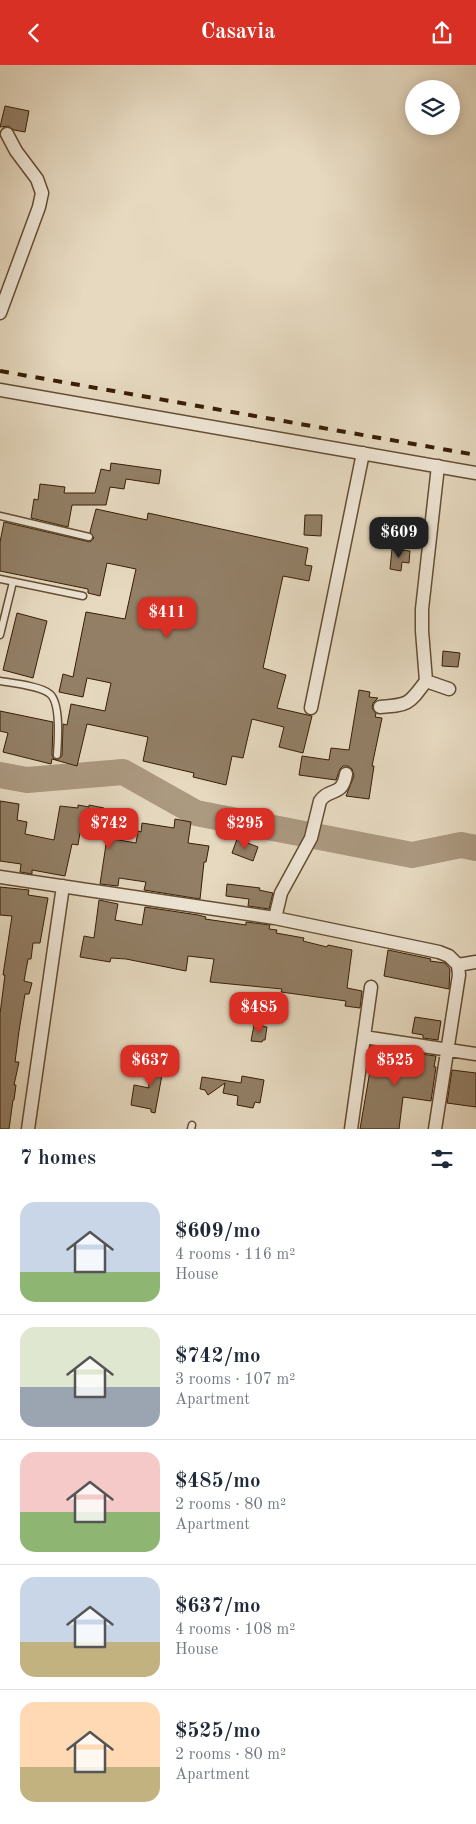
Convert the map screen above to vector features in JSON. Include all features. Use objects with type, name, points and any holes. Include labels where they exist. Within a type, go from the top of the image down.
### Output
[{"type":"street","points":[[0,313],[39,207],[42,193],[36,179],[16,151],[7,133]]},
{"type":"street","points":[[0,390],[476,473]]},
{"type":"street","points":[[311,708],[363,453]]},
{"type":"street","points":[[380,707],[400,706],[407,703],[426,681],[421,617],[438,466]]},
{"type":"street","points":[[426,681],[449,689]]},
{"type":"street","points":[[275,919],[281,893],[311,838],[318,807],[323,797],[343,786],[346,773]]},
{"type":"street","points":[[0,877],[275,919],[439,951],[449,956],[458,965],[459,975],[435,1129]]},
{"type":"street","points":[[28,1129],[63,886]]},
{"type":"street","points":[[458,965],[476,962]]},
{"type":"street","points":[[351,1129],[371,987]]},
{"type":"street","points":[[364,1037],[476,1054]]},
{"type":"lane","points":[[0,515],[89,537]]},
{"type":"lane","points":[[0,579],[83,596]]},
{"type":"lane","points":[[0,635],[13,582]]},
{"type":"lane","points":[[0,681],[38,689],[50,694],[60,724],[58,755]]},
{"type":"building","points":[[5,106],[29,111],[25,132],[14,130],[8,126],[0,127]]},
{"type":"building","points":[[111,463],[161,470],[159,484],[126,479],[124,489],[110,487],[106,505],[72,505],[68,527],[31,518],[34,499],[38,500],[40,484],[65,487],[64,493],[95,493],[101,469],[110,471]]},
{"type":"building","points":[[96,509],[147,520],[148,513],[308,548],[305,565],[312,566],[309,581],[283,576],[263,668],[286,675],[277,708],[312,716],[303,753],[279,747],[284,727],[252,719],[243,758],[232,756],[226,785],[193,777],[194,773],[143,761],[148,737],[87,724],[77,766],[52,759],[51,764],[3,752],[8,733],[0,731],[0,711],[53,722],[52,755],[57,760],[62,756],[63,724],[67,725],[71,704],[105,711],[111,683],[87,678],[83,697],[59,692],[63,674],[73,677],[86,612],[125,619],[136,569],[107,563],[100,596],[88,593],[88,589],[0,571],[0,542],[4,522],[90,542],[94,538],[90,532]]},
{"type":"building","points":[[305,515],[322,515],[321,536],[304,535]]},
{"type":"building","points":[[392,549],[410,551],[409,563],[402,562],[401,571],[390,569]]},
{"type":"building","points":[[17,613],[47,621],[33,678],[3,670]]},
{"type":"building","points":[[443,651],[460,653],[458,667],[442,666]]},
{"type":"building","points":[[359,690],[370,692],[369,697],[378,698],[373,703],[372,708],[376,714],[375,717],[382,718],[372,766],[374,766],[369,799],[346,796],[354,776],[352,769],[348,766],[343,766],[340,769],[336,780],[299,775],[302,756],[329,760],[331,748],[349,750]]},
{"type":"building","points":[[0,801],[19,804],[17,820],[27,822],[25,834],[54,840],[60,806],[78,808],[78,805],[89,807],[89,805],[104,808],[103,813],[117,815],[113,839],[136,843],[138,831],[141,832],[142,823],[174,828],[175,819],[191,822],[188,843],[209,846],[206,862],[204,862],[200,899],[144,890],[146,882],[119,878],[118,886],[100,884],[107,838],[80,833],[78,845],[72,844],[65,876],[32,870],[32,874],[20,872],[21,864],[0,861]]},
{"type":"building","points":[[237,839],[258,847],[253,861],[232,853]]},
{"type":"building","points":[[227,884],[260,888],[259,890],[273,893],[269,909],[248,906],[249,899],[226,896]]},
{"type":"building","points":[[0,887],[29,890],[28,895],[48,898],[40,943],[33,943],[31,959],[28,959],[24,981],[32,983],[29,994],[25,994],[19,1031],[15,1062],[19,1062],[14,1085],[16,1085],[9,1129],[0,1129],[0,1014],[5,975],[3,975],[12,916],[0,915]]},
{"type":"building","points":[[99,900],[118,904],[115,920],[142,925],[145,907],[246,925],[246,922],[270,925],[269,929],[277,930],[276,933],[304,938],[303,941],[327,947],[328,945],[352,950],[347,988],[362,991],[360,1008],[345,1006],[346,1001],[281,992],[282,989],[210,982],[214,959],[188,956],[186,971],[126,959],[111,958],[110,962],[80,957],[84,936],[94,938]]},
{"type":"building","points":[[388,950],[445,963],[450,969],[449,989],[384,976]]},
{"type":"building","points":[[415,1017],[441,1021],[438,1040],[423,1038],[423,1035],[412,1033]]},
{"type":"building","points":[[254,1025],[267,1027],[265,1040],[262,1042],[251,1041]]},
{"type":"building","points":[[371,1046],[384,1048],[383,1053],[420,1057],[420,1054],[436,1056],[431,1101],[403,1097],[399,1129],[360,1129],[372,1059],[369,1058]]},
{"type":"building","points":[[149,1060],[167,1063],[164,1075],[162,1075],[155,1113],[151,1112],[151,1109],[131,1105],[134,1085],[149,1088],[146,1065]]},
{"type":"building","points":[[452,1070],[476,1073],[476,1107],[447,1103]]},
{"type":"building","points":[[242,1076],[264,1080],[260,1103],[255,1102],[253,1108],[237,1105],[238,1096],[223,1093],[225,1083],[208,1095],[205,1090],[200,1089],[202,1077],[241,1083]]},
{"type":"waterway","points":[[0,775],[27,780],[123,772],[196,813],[412,855],[461,845],[476,848]]},
{"type":"railway","points":[[0,371],[476,455]]}]
